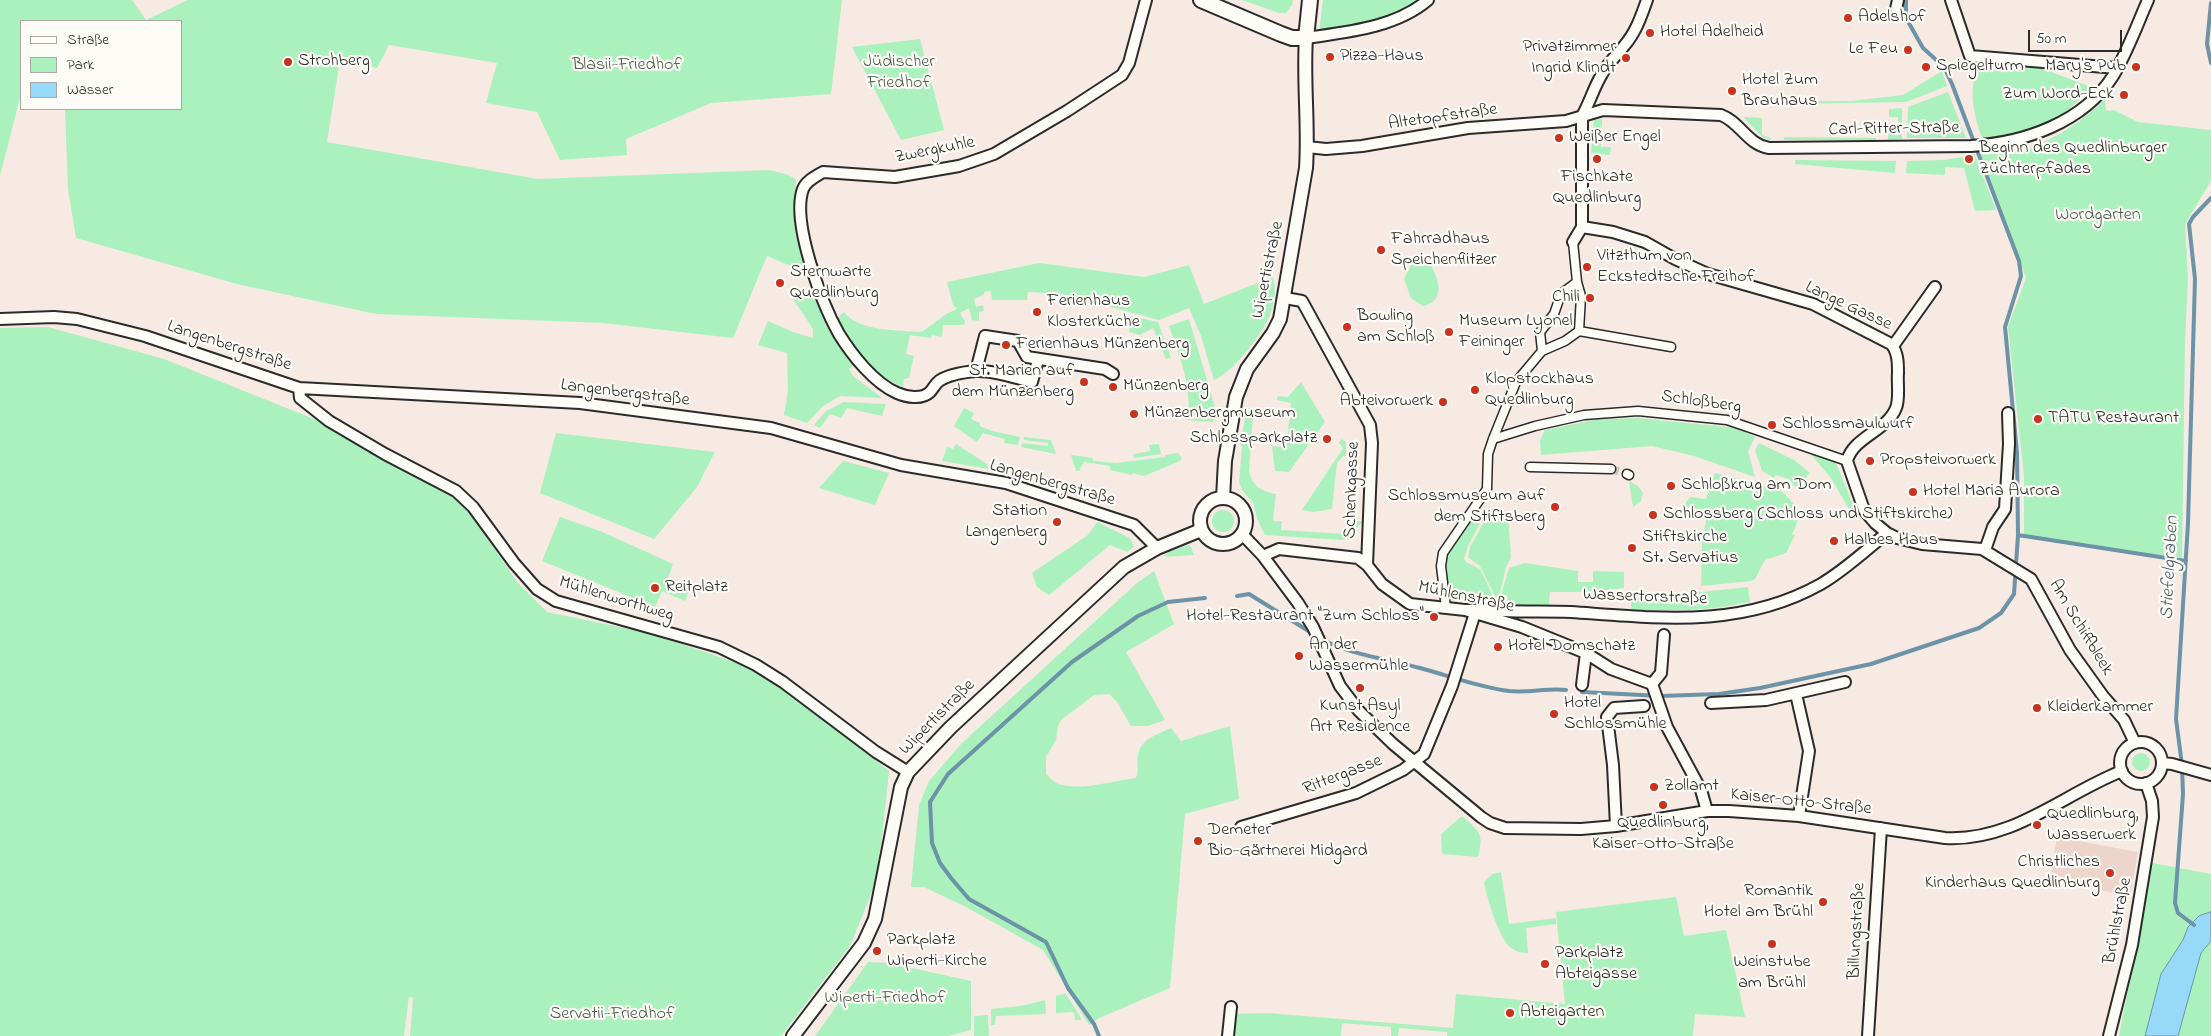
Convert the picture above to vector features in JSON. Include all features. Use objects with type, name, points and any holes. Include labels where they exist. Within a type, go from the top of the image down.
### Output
[{"type":"main road","points":[[1201,0],[1292,38],[1306,38],[1310,0]]},
{"type":"street","name":"Zwergkuhle","points":[[976,371],[949,376],[940,380],[929,393],[921,397],[898,394],[877,379],[864,366],[840,335],[823,299],[801,220],[800,202],[804,187],[813,177],[823,172],[894,177],[921,174],[959,166],[994,154],[1067,111],[1122,75],[1129,63],[1146,0]]},
{"type":"street","points":[[1306,38],[1379,24],[1408,14],[1428,0]]},
{"type":"street","points":[[1579,331],[1581,296],[1577,282],[1573,242],[1582,227],[1582,116],[1591,101],[1593,90],[1602,72],[1637,27],[1647,0]]},
{"type":"street","points":[[1951,0],[1970,56],[2118,68]]},
{"type":"street","name":"Carl-Ritter-Straße","points":[[1582,116],[1603,110],[1721,115],[1733,122],[1758,145],[1776,148],[1971,146],[2023,138],[2060,123],[2099,92],[2118,68],[2148,0]]},
{"type":"street","name":"Wipertistraße","points":[[1223,498],[1226,456],[1239,386],[1277,326],[1285,298],[1307,148],[1306,38]]},
{"type":"street","name":"Altetopfstraße","points":[[1307,148],[1326,149],[1362,146],[1468,128],[1566,121],[1582,116]]},
{"type":"street","name":"Lange Gasse","points":[[1582,227],[1613,232],[1645,242],[1675,259],[1708,274],[1812,304],[1893,346],[1898,365],[1897,404],[1895,410],[1883,425],[1852,450],[1847,461]]},
{"type":"street","points":[[1542,350],[1541,329],[1554,314],[1561,294],[1577,282]]},
{"type":"street","name":"Lange Gasse","points":[[1893,346],[1935,287]]},
{"type":"street","name":"Schenkgasse","points":[[1285,298],[1302,301],[1370,425],[1372,443],[1367,565]]},
{"type":"street","name":"Langenbergstraße","points":[[0,319],[54,316],[77,319],[155,339],[299,388],[580,403],[771,428],[901,465],[1006,484],[1134,525],[1157,548]]},
{"type":"street","points":[[1446,608],[1441,572],[1443,553],[1487,489],[1488,454],[1493,439],[1516,382],[1542,350],[1565,341],[1579,331],[1671,347]]},
{"type":"street","points":[[1038,360],[1032,382],[976,371],[984,336],[1018,341],[1027,358],[1105,368],[1113,374]]},
{"type":"street","name":"Mühlenworthweg","points":[[299,388],[300,398],[330,421],[385,454],[456,491],[473,507],[514,563],[537,589],[543,593],[556,601],[719,647],[756,665],[783,682],[876,752],[908,772]]},
{"type":"street","name":"Schloßberg","points":[[1493,439],[1535,426],[1584,415],[1615,411],[1638,412],[1685,415],[1734,422],[1771,437],[1819,450],[1847,461]]},
{"type":"street","points":[[1847,461],[1864,510],[1887,533],[1897,538],[1922,544],[1972,546],[1986,550],[1994,524],[2005,508],[2009,444],[2008,413]]},
{"type":"street","points":[[1530,467],[1611,469]]},
{"type":"street","points":[[1223,498],[1236,502],[1243,510],[1246,520],[1242,534],[1233,542],[1222,544],[1208,539],[1201,530],[1199,519],[1203,508],[1212,500],[1223,498]]},
{"type":"street","name":"Wipertistraße","points":[[793,1036],[864,943],[875,919],[900,787],[908,772],[951,727],[1124,566],[1157,548],[1201,530]]},
{"type":"street","name":"Wassertorstraße","points":[[1470,612],[1481,609],[1547,611],[1666,618],[1698,618],[1728,615],[1784,601],[1815,587],[1852,562],[1887,533]]},
{"type":"street","name":"Kaiser-Otto-Straße","points":[[1242,534],[1264,556],[1298,604],[1313,627],[1340,686],[1359,711],[1393,744],[1416,761],[1481,817],[1498,826],[1581,829],[1616,826],[1707,811],[1799,816],[1953,838],[1996,833],[2023,822],[2097,782],[2122,771]]},
{"type":"street","name":"Mühlenstraße","points":[[1264,556],[1279,549],[1349,556],[1361,560],[1382,584],[1410,604],[1470,612],[1536,632],[1586,653],[1611,669],[1655,691]]},
{"type":"street","name":"Am Schiffbleek","points":[[1986,550],[2027,576],[2070,650],[2103,696],[2124,720],[2135,743]]},
{"type":"street","name":"Rittergasse","points":[[1241,827],[1356,793],[1416,761],[1427,750],[1454,681],[1470,612]]},
{"type":"street","points":[[1664,635],[1661,674],[1655,691],[1667,727],[1701,790],[1707,811]]},
{"type":"street","points":[[1582,685],[1586,653]]},
{"type":"street","points":[[1711,703],[1766,700],[1845,682]]},
{"type":"street","points":[[1796,694],[1809,751],[1799,816]]},
{"type":"street","points":[[1616,826],[1613,765],[1607,718],[1614,708],[1644,706]]},
{"type":"street","points":[[2167,763],[2157,776],[2146,783],[2132,781],[2122,771],[2120,765],[2122,754],[2129,746],[2135,743],[2146,742],[2155,747],[2167,763],[2211,775]]},
{"type":"street","name":"Brühlstraße","points":[[2109,1036],[2132,945],[2153,817],[2152,801],[2146,783]]},
{"type":"street","name":"Billungstraße","points":[[1868,1036],[1881,828]]},
{"type":"street","points":[[1228,1036],[1231,1007]]},
{"type":"shaded area","points":[[2057,837],[2138,852],[2130,897],[2050,878]]},
{"type":"green space","points":[[0,0],[132,0],[146,20],[20,20],[20,98],[0,176]]},
{"type":"green space","name":"Blasii-Friedhof","points":[[188,0],[842,0],[831,94],[711,103],[626,139],[627,155],[560,160],[537,112],[486,103],[497,63],[389,45],[377,68],[340,60],[327,142],[538,179],[769,170],[786,174],[796,179],[795,222],[807,273],[767,256],[733,338],[603,323],[376,314],[237,284],[76,238],[68,189],[65,110],[182,110],[182,20],[146,20]]},
{"type":"green space","points":[[1242,0],[1293,0],[1286,13],[1279,13]]},
{"type":"green space","points":[[1323,0],[1417,0],[1382,19],[1358,26],[1319,33]]},
{"type":"green space","name":"Jüdischer Friedhof","points":[[920,39],[944,130],[901,140],[852,47]]},
{"type":"green space","points":[[1978,61],[2038,67],[2091,87],[2069,109],[2043,125],[2013,135],[1982,138],[1973,100],[1973,82]]},
{"type":"green space","points":[[1942,71],[1947,86],[1906,102],[1787,104],[1786,101],[1851,101],[1903,95]]},
{"type":"green space","points":[[1948,92],[1966,138],[1907,138],[1908,107]]},
{"type":"green space","name":"Wordgarten","points":[[2105,99],[2106,111],[2114,110],[2138,122],[2211,130],[2211,181],[2185,224],[2188,278],[2185,342],[2182,558],[2024,536],[2024,476],[2008,327],[2026,278],[1981,154],[1999,154],[2016,151],[2049,140],[2078,122]]},
{"type":"green space","points":[[1901,108],[1902,139],[1888,140],[1888,133],[1898,133],[1898,117],[1889,117],[1889,109]]},
{"type":"green space","points":[[1743,117],[1762,118],[1762,135],[1771,138],[1771,140],[1762,137]]},
{"type":"green space","points":[[1602,119],[1601,147],[1611,147],[1610,155],[1591,153],[1594,120]]},
{"type":"green space","points":[[1784,137],[1876,138],[1876,140],[1784,140]]},
{"type":"green space","points":[[1975,155],[1996,210],[1975,211],[1964,168],[1945,167],[1945,175],[1906,173],[1907,161],[1944,160]]},
{"type":"green space","points":[[1795,160],[1896,161],[1895,173],[1795,164]]},
{"type":"green space","points":[[1418,262],[1431,266],[1437,278],[1439,290],[1435,300],[1423,306],[1411,298],[1404,279],[1411,265]]},
{"type":"green space","points":[[1039,263],[1144,277],[1189,265],[1204,304],[1273,277],[1275,286],[1274,299],[1268,320],[1255,340],[1230,369],[1214,380],[1201,336],[1189,308],[1159,320],[1062,294],[1028,292],[1027,300],[992,300],[991,291],[984,292],[984,295],[974,299],[976,307],[983,305],[984,311],[979,312],[979,321],[972,320],[969,308],[960,313],[965,321],[964,325],[943,325],[942,337],[932,335],[931,338],[910,335],[906,354],[914,356],[909,378],[904,379],[903,387],[872,368],[849,340],[837,318],[844,312],[851,319],[869,327],[922,332],[946,314],[957,309],[953,305],[947,282]]},
{"type":"green space","points":[[795,288],[818,300],[834,338],[857,364],[849,369],[853,376],[882,398],[840,396],[823,406],[807,423],[784,415],[788,391],[787,353],[758,345],[768,321],[813,338],[813,329],[791,296]]},
{"type":"green space","points":[[1131,316],[1158,322],[1171,358],[1166,359],[1153,328],[1140,335],[1129,332]]},
{"type":"green space","points":[[1189,319],[1217,414],[1213,422],[1188,420],[1187,384],[1169,326]]},
{"type":"green space","name":"Servatii-Friedhof","points":[[48,327],[164,359],[314,419],[389,462],[438,485],[463,503],[518,583],[547,612],[649,633],[743,665],[786,689],[889,771],[882,838],[874,887],[850,946],[781,1036],[410,1036],[413,998],[409,997],[404,1036],[0,1036],[0,328]]},
{"type":"green space","points":[[1301,382],[1325,422],[1289,472],[1275,471],[1272,446],[1286,447],[1291,403],[1277,400],[1278,396],[1288,397]]},
{"type":"green space","points":[[844,402],[886,404],[882,416],[847,408],[841,418],[830,414],[820,428],[814,425],[826,411]]},
{"type":"green space","points":[[964,408],[974,413],[971,419],[980,423],[980,426],[992,431],[1020,437],[1018,445],[1004,443],[1005,439],[983,433],[977,442],[954,426]]},
{"type":"green space","points":[[1247,408],[1263,411],[1262,415],[1253,414],[1249,471],[1255,485],[1276,494],[1273,521],[1282,521],[1281,530],[1346,534],[1347,526],[1354,521],[1364,521],[1343,540],[1265,535],[1258,521],[1253,503],[1242,490],[1239,482],[1242,446],[1240,445]]},
{"type":"green space","points":[[1638,418],[1736,428],[1755,437],[1748,451],[1755,477],[1694,456],[1652,446],[1541,455],[1540,440],[1545,430],[1598,419]]},
{"type":"green space","points":[[556,433],[715,452],[697,487],[654,539],[540,493]]},
{"type":"green space","points":[[1024,437],[1051,440],[1056,454],[1021,447],[1022,443],[1048,446],[1048,443],[1024,440]]},
{"type":"green space","points":[[1341,439],[1346,442],[1346,456],[1343,456],[1337,463],[1332,509],[1313,512],[1302,510],[1343,448],[1339,443]]},
{"type":"green space","points":[[1759,443],[1794,460],[1810,473],[1796,488],[1789,479],[1776,475],[1774,478],[1762,471],[1755,450]]},
{"type":"green space","points":[[956,444],[987,464],[989,469],[942,461],[947,447],[953,449]]},
{"type":"green space","points":[[1159,444],[1161,454],[1134,458],[1133,454],[1150,451],[1149,445]]},
{"type":"green space","points":[[1808,451],[1836,463],[1856,512],[1852,514],[1831,478]]},
{"type":"green space","points":[[1178,453],[1182,458],[1180,461],[1144,476],[1110,470],[1110,466],[1084,462],[1079,471],[1076,471],[1071,455],[1093,458],[1093,461],[1116,463],[1165,457],[1165,455]]},
{"type":"green space","points":[[843,461],[889,473],[875,505],[819,488]]},
{"type":"green space","points":[[1715,473],[1783,492],[1799,510],[1796,526],[1792,534],[1795,535],[1786,553],[1765,560],[1755,579],[1701,586],[1702,544],[1707,515],[1684,505],[1690,497],[1706,499]]},
{"type":"green space","points":[[1629,481],[1638,486],[1643,493],[1641,501],[1633,507]]},
{"type":"green space","points":[[1223,510],[1231,513],[1234,521],[1231,529],[1223,532],[1215,529],[1212,521],[1215,513]]},
{"type":"green space","points":[[1508,514],[1511,558],[1506,567],[1499,597],[1496,598],[1480,566],[1468,557],[1470,547],[1488,515]]},
{"type":"green space","points":[[560,517],[600,531],[673,564],[667,581],[689,590],[685,601],[662,591],[655,607],[542,561]]},
{"type":"green space","points":[[1473,519],[1480,523],[1468,546],[1464,559],[1480,569],[1494,598],[1476,603],[1459,597],[1448,584],[1445,575],[1445,565],[1449,552]]},
{"type":"green space","points":[[1097,522],[1130,538],[1134,547],[1127,552],[1110,545],[1049,595],[1037,587],[1032,573],[1088,535]]},
{"type":"green space","points":[[1190,545],[1194,555],[1164,557],[1169,551]]},
{"type":"green space","points":[[1525,563],[1578,571],[1578,582],[1593,582],[1593,571],[1624,572],[1624,588],[1587,592],[1550,592],[1549,605],[1508,605],[1507,595],[1501,595],[1509,568]]},
{"type":"green space","points":[[1154,571],[1174,624],[1126,652],[1165,720],[1148,726],[1131,726],[1117,702],[1109,694],[1094,695],[1061,720],[1056,740],[1046,757],[1046,774],[1058,784],[1068,786],[1097,785],[1136,778],[1140,749],[1151,738],[1171,728],[1181,741],[1230,726],[1239,799],[1185,814],[1170,988],[1099,1018],[1089,1025],[1043,950],[966,907],[924,887],[911,887],[919,805],[929,781],[962,743],[1137,583]]},
{"type":"green space","points":[[1748,587],[1750,602],[1690,610],[1631,610],[1631,594],[1662,593],[1663,596]]},
{"type":"green space","points":[[2141,753],[2147,756],[2150,762],[2147,768],[2141,771],[2135,768],[2132,762],[2135,756]]},
{"type":"green space","points":[[1462,816],[1479,834],[1481,843],[1478,857],[1442,854],[1441,834]]},
{"type":"green space","points":[[2152,863],[2211,874],[2211,912],[2199,917],[2188,927],[2183,940],[2161,974],[2145,1036],[2119,1036]]},
{"type":"green space","points":[[1501,872],[1509,924],[1556,918],[1556,924],[1526,928],[1528,953],[1514,950],[1510,947],[1497,926],[1490,907],[1484,882],[1492,874]]},
{"type":"green space","points":[[1676,897],[1684,936],[1726,930],[1745,1017],[1695,1014],[1693,1036],[1447,1036],[1447,1032],[1399,1028],[1398,1036],[1391,1036],[1391,1027],[1342,1023],[1341,1036],[1233,1036],[1235,1014],[1267,1013],[1453,1028],[1456,994],[1565,1004],[1556,912]]},
{"type":"green space","points":[[2211,941],[2211,1036],[2178,1036],[2201,953]]},
{"type":"green space","name":"Wiperti-Friedhof","points":[[868,962],[889,963],[971,981],[971,1030],[948,1036],[815,1036]]},
{"type":"green space","points":[[1066,993],[1082,1020],[1075,1020],[1074,1012],[1056,1013],[1056,996]]},
{"type":"green space","points":[[1045,1000],[1046,1014],[996,1016],[995,1025],[991,1025],[991,1009],[1021,1006]]},
{"type":"green space","points":[[988,1015],[989,1036],[974,1036],[974,1016]]},
{"type":"water","points":[[2211,912],[2211,941],[2201,953],[2178,1036],[2145,1036],[2161,974],[2183,940],[2188,927],[2199,916]]},
{"type":"waterway","points":[[1582,692],[1661,696],[1719,694],[1760,688],[1871,664],[1979,628],[2001,613],[2014,594],[2018,535],[2017,453],[2005,327],[2021,276],[2019,261],[1952,84],[1944,67],[1923,48],[1906,18],[1906,0]]},
{"type":"waterway","name":"Stiefelgraben","points":[[2211,3],[2207,44],[2211,63]]},
{"type":"waterway","name":"Stiefelgraben","points":[[2194,925],[2178,913],[2175,903],[2183,794],[2182,765],[2176,719],[2188,523],[2195,279],[2189,224],[2211,198]]},
{"type":"waterway","points":[[2018,535],[2186,561]]},
{"type":"waterway","points":[[1237,596],[1249,594],[1315,635]]},
{"type":"waterway","points":[[1099,1036],[1094,1024],[1068,988],[1046,942],[969,899],[940,863],[932,843],[930,802],[948,774],[1072,662],[1138,616],[1168,602],[1205,598]]},
{"type":"waterway","points":[[1321,639],[1357,653],[1498,689],[1509,691],[1566,690]]},
{"type":"tunnel","points":[[1611,469],[1627,474]]},
{"type":"place","name":"Adelshof","points":[[1848,18]]},
{"type":"place","name":"Hotel Adelheid","points":[[1650,33]]},
{"type":"place","name":"Le Feu","points":[[1908,50]]},
{"type":"place","name":"Pizza-Haus","points":[[1330,57]]},
{"type":"place","name":"Privatzimmer Ingrid Klindt","points":[[1626,58]]},
{"type":"place","name":"Strohberg","points":[[288,62]]},
{"type":"place","name":"Spiegelturm","points":[[1926,67]]},
{"type":"place","name":"Mary's Pub","points":[[2136,67]]},
{"type":"place","name":"Hotel Zum Brauhaus","points":[[1732,91]]},
{"type":"place","name":"Zum Word-Eck","points":[[2124,95]]},
{"type":"place","name":"Weißer Engel","points":[[1559,138]]},
{"type":"place","name":"Fischkate Quedlinburg","points":[[1597,159]]},
{"type":"place","name":"Beginn des Quedlinburger Züchterpfades","points":[[1969,159]]},
{"type":"place","name":"Fahrradhaus Speichenflitzer","points":[[1381,250]]},
{"type":"place","name":"Vitzthum von Eckstedtsche Freihof","points":[[1587,267]]},
{"type":"place","name":"Sternwarte Quedlinburg","points":[[780,283]]},
{"type":"place","name":"Chili","points":[[1590,298]]},
{"type":"place","name":"Ferienhaus Klosterküche","points":[[1037,312]]},
{"type":"place","name":"Bowling am Schloß","points":[[1347,327]]},
{"type":"place","name":"Museum Lyonel Feininger","points":[[1449,332]]},
{"type":"place","name":"Ferienhaus Münzenberg","points":[[1006,345]]},
{"type":"place","name":"St. Marien auf dem Münzenberg","points":[[1084,382]]},
{"type":"place","name":"Münzenberg","points":[[1113,387]]},
{"type":"place","name":"Klopstockhaus Quedlinburg","points":[[1475,390]]},
{"type":"place","name":"Abteivorwerk","points":[[1443,402]]},
{"type":"place","name":"Münzenbergmuseum","points":[[1134,414]]},
{"type":"place","name":"TATU Restaurant","points":[[2038,419]]},
{"type":"place","name":"Schlossmaulwurf","points":[[1772,425]]},
{"type":"place","name":"Schlossparkplatz","points":[[1327,439]]},
{"type":"place","name":"Propsteivorwerk","points":[[1870,461]]},
{"type":"place","name":"Schloßkrug am Dom","points":[[1671,486]]},
{"type":"place","name":"Hotel Maria Aurora","points":[[1913,492]]},
{"type":"place","name":"Schlossmuseum auf dem Stiftsberg","points":[[1555,507]]},
{"type":"place","name":"Schlossberg (Schloss und Stiftskirche)","points":[[1653,515]]},
{"type":"place","name":"Station Langenberg","points":[[1057,522]]},
{"type":"place","name":"Halbes Haus","points":[[1834,541]]},
{"type":"place","name":"Stiftskirche St. Servatius","points":[[1632,548]]},
{"type":"place","name":"Reitplatz","points":[[655,588]]},
{"type":"place","name":"Hotel-Restaurant \"Zum Schloss\"","points":[[1434,617]]},
{"type":"place","name":"Hotel Domschatz","points":[[1498,647]]},
{"type":"place","name":"An der Wassermühle","points":[[1299,656]]},
{"type":"place","name":"Kunst Asyl Art Residence","points":[[1360,688]]},
{"type":"place","name":"Kleiderkammer","points":[[2037,708]]},
{"type":"place","name":"Hotel Schlossmühle","points":[[1554,714]]},
{"type":"place","name":"Zollamt","points":[[1654,787]]},
{"type":"place","name":"Quedlinburg, Kaiser-Otto-Straße","points":[[1663,805]]},
{"type":"place","name":"Quedlinburg, Wasserwerk","points":[[2037,825]]},
{"type":"place","name":"Demeter Bio-Gärtnerei Midgard","points":[[1198,841]]},
{"type":"place","name":"Christliches Kinderhaus Quedlinburg","points":[[2110,873]]},
{"type":"place","name":"Romantik Hotel am Brühl","points":[[1823,902]]},
{"type":"place","name":"Weinstube am Brühl","points":[[1772,944]]},
{"type":"place","name":"Parkplatz Wiperti-Kirche","points":[[877,951]]},
{"type":"place","name":"Parkplatz Abteigasse","points":[[1545,964]]},
{"type":"place","name":"Abteigarten","points":[[1510,1013]]}]
